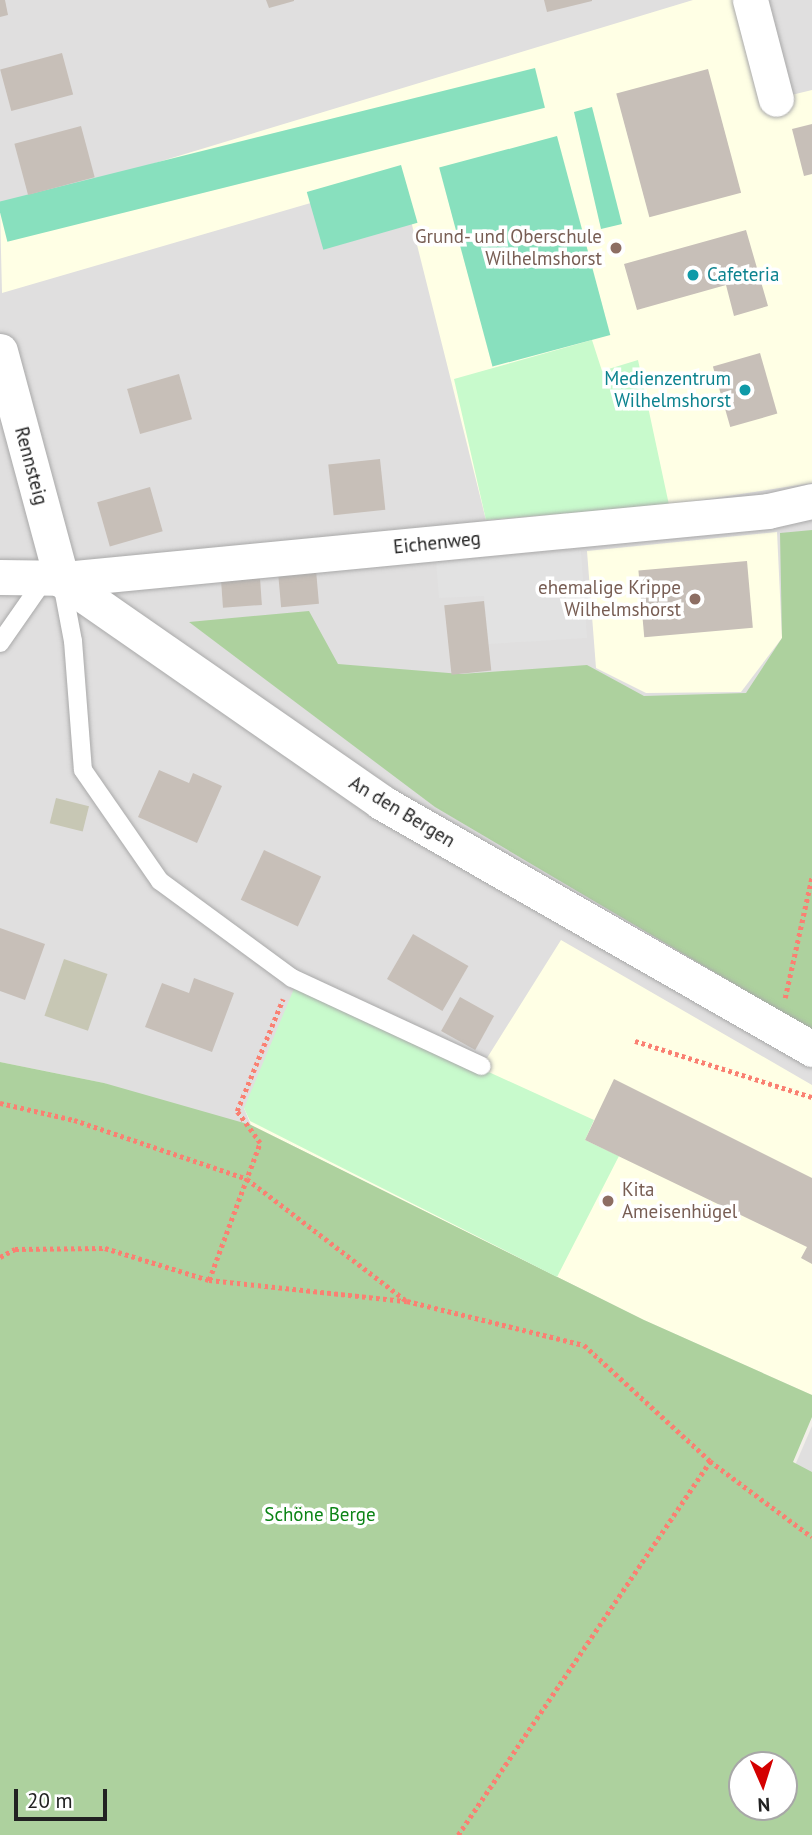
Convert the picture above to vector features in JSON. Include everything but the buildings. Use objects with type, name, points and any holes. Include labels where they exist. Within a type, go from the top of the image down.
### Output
[{"type":"street","points":[[750,0],[775,99]]},
{"type":"street","name":"Rennsteig","points":[[0,351],[53,580]]},
{"type":"street","name":"Eichenweg","points":[[53,580],[768,511],[812,501]]},
{"type":"street","points":[[0,577],[53,580]]},
{"type":"street","name":"An den Bergen","points":[[53,580],[380,802],[812,1049]]},
{"type":"lane","points":[[0,643],[53,580]]},
{"type":"lane","points":[[53,580],[73,640],[83,770],[160,881],[292,978],[482,1066]]},
{"type":"path","points":[[779,1030],[812,876]]},
{"type":"path","points":[[209,1280],[260,1143],[237,1111],[292,978]]},
{"type":"path","points":[[635,1041],[812,1097]]},
{"type":"path","points":[[0,1103],[74,1120],[247,1179],[407,1301]]},
{"type":"path","points":[[0,1257],[15,1249],[105,1248],[209,1280],[407,1301],[584,1345],[710,1461],[812,1537]]},
{"type":"path","points":[[458,1835],[710,1461]]},
{"type":"shaded area","points":[[0,0],[812,0],[812,1391],[104,1083],[0,1062]]},
{"type":"shaded area","name":"Grund- und Oberschule Wilhelmshorst","points":[[693,0],[746,0],[775,99],[812,90],[812,483],[669,505],[486,520],[400,177],[2,293],[0,210]]},
{"type":"shaded area","points":[[777,532],[782,638],[741,692],[646,693],[596,668],[587,551]]},
{"type":"shaded area","points":[[581,551],[587,638],[488,644],[484,596],[439,598],[436,562]]},
{"type":"shaded area","points":[[56,798],[89,806],[83,831],[50,823]]},
{"type":"shaded area","name":"Kita Ameisenhügel","points":[[561,940],[812,1085],[812,1395],[644,1320],[251,1125],[244,1108],[482,1066]]},
{"type":"shaded area","points":[[64,959],[107,974],[88,1031],[44,1016]]},
{"type":"shaded area","points":[[812,1426],[812,1478],[793,1470]]},
{"type":"green space","points":[[535,68],[545,108],[7,242],[0,201]]},
{"type":"green space","points":[[592,107],[622,224],[601,229],[574,112]]},
{"type":"green space","points":[[557,136],[610,335],[492,367],[439,168]]},
{"type":"green space","points":[[401,165],[418,223],[323,250],[307,192]]},
{"type":"green space","points":[[592,340],[602,371],[638,360],[669,505],[486,520],[454,379]]},
{"type":"green space","points":[[812,530],[812,1030],[435,807],[189,622],[309,611],[338,664],[461,674],[587,665],[644,696],[746,693],[782,638],[780,533]]},
{"type":"green space","points":[[296,984],[594,1120],[585,1140],[619,1156],[557,1277],[250,1121],[244,1108]]},
{"type":"green space","name":"Schöne Berge","points":[[0,1062],[104,1083],[251,1125],[644,1320],[812,1395],[812,1417],[793,1462],[812,1472],[812,1835],[0,1835]]},
{"type":"place","name":"Grund- und Oberschule Wilhelmshorst","points":[[616,248]]},
{"type":"place","name":"Cafeteria","points":[[693,275]]},
{"type":"place","name":"Medienzentrum Wilhelmshorst","points":[[745,390]]},
{"type":"place","name":"ehemalige Krippe Wilhelmshorst","points":[[695,599]]},
{"type":"place","name":"Kita Ameisenhügel","points":[[608,1201]]}]
